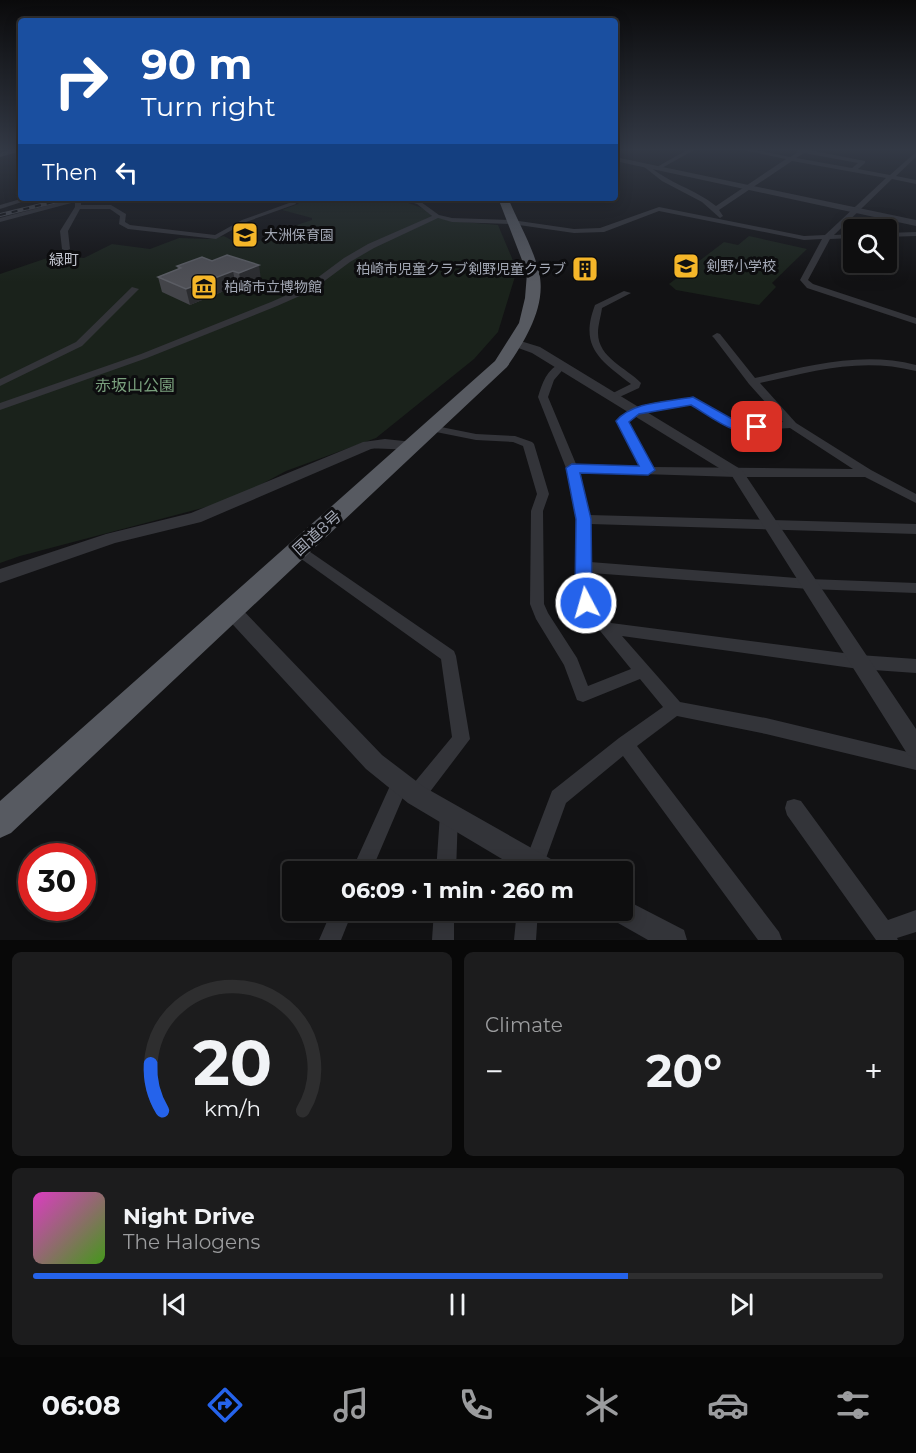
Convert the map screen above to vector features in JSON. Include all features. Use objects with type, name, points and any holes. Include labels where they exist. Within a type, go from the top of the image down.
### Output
[{"type":"highway","name":"国道8号","points":[[0,822],[501,364],[526,323],[532,298],[533,273],[504,201]]},
{"type":"street","points":[[693,194],[716,209],[724,222]]},
{"type":"street","points":[[716,209],[740,194]]},
{"type":"street","points":[[778,194],[916,223]]},
{"type":"street","points":[[874,194],[828,237],[804,280],[810,286],[916,321]]},
{"type":"street","points":[[0,207],[21,201]]},
{"type":"street","points":[[0,220],[80,202],[111,207],[124,215],[121,223],[128,227],[216,237],[244,221],[293,204],[292,201]]},
{"type":"street","points":[[410,201],[437,216],[452,220],[512,222],[574,231],[601,230],[659,209],[804,238],[843,236]]},
{"type":"street","points":[[66,249],[64,231],[80,202]]},
{"type":"street","points":[[0,407],[144,356],[274,304],[308,289],[347,260],[371,246],[437,216]]},
{"type":"street","points":[[897,234],[916,234]]},
{"type":"street","points":[[0,383],[79,344],[135,289]]},
{"type":"street","points":[[613,397],[635,386],[636,383],[610,363],[598,348],[593,336],[598,307],[627,293]]},
{"type":"street","points":[[717,336],[753,382],[792,425],[867,472],[916,499]]},
{"type":"street","points":[[514,343],[536,350],[737,473],[772,523],[916,748]]},
{"type":"street","points":[[753,382],[817,368],[882,360],[916,368]]},
{"type":"street","points":[[561,366],[549,379],[543,397],[572,468],[583,519],[584,597],[606,628],[675,708],[766,726],[916,762]]},
{"type":"street","points":[[648,470],[622,421],[635,411],[693,401],[739,428],[792,425]]},
{"type":"street","points":[[431,428],[476,437],[515,439],[528,444],[543,494],[537,511],[537,604],[540,615],[571,663],[583,695],[643,671]]},
{"type":"street","points":[[0,576],[112,538],[195,518],[368,445],[385,443],[413,446]]},
{"type":"street","points":[[572,468],[737,473],[867,472]]},
{"type":"street","points":[[583,519],[916,529]]},
{"type":"street","points":[[298,550],[448,656],[461,739],[408,789],[367,861]]},
{"type":"street","points":[[583,567],[809,584],[916,588]]},
{"type":"street","points":[[231,610],[374,762],[408,789],[525,861]]},
{"type":"street","points":[[606,628],[859,662],[916,666]]},
{"type":"street","points":[[540,861],[559,797],[625,744],[675,708]]},
{"type":"street","points":[[625,744],[771,940]]},
{"type":"street","points":[[794,808],[885,936],[916,921]]},
{"type":"street","points":[[447,861],[449,814]]},
{"type":"street","points":[[633,918],[663,937]]},
{"type":"street","points":[[330,940],[338,921]]},
{"type":"street","points":[[443,940],[444,921]]},
{"type":"street","points":[[525,940],[527,921]]},
{"type":"green space","name":"赤坂山公園","points":[[300,201],[403,201],[430,211],[431,216],[452,221],[498,225],[517,270],[498,332],[474,359],[376,438],[286,471],[249,491],[210,506],[0,563],[0,274],[53,256],[84,258],[112,244],[150,249],[179,238],[208,239],[224,236],[244,247],[269,237],[270,234],[312,220],[312,218],[282,210]]},
{"type":"green space","points":[[749,236],[807,249],[772,283],[776,287],[759,305],[676,290],[669,284],[724,242],[738,245]]},
{"type":"building","points":[[227,255],[259,265],[239,273],[233,271],[186,289],[158,277],[181,268],[177,266],[202,257],[212,261]]},
{"type":"railway","points":[[0,215],[58,201]]},
{"type":"place","name":"大洲保育園","points":[[245,235]]},
{"type":"place","name":"剣野小学校","points":[[686,266]]},
{"type":"place","name":"柏崎市児童クラブ剣野児童クラブ","points":[[585,269]]},
{"type":"place","name":"柏崎市立博物館","points":[[204,287]]},
{"type":"district","name":"緑町","points":[[64,259]]},
{"type":"route","points":[[586,603],[583,519],[572,468],[648,470],[622,421],[635,411],[693,401],[739,428],[757,427]]}]
